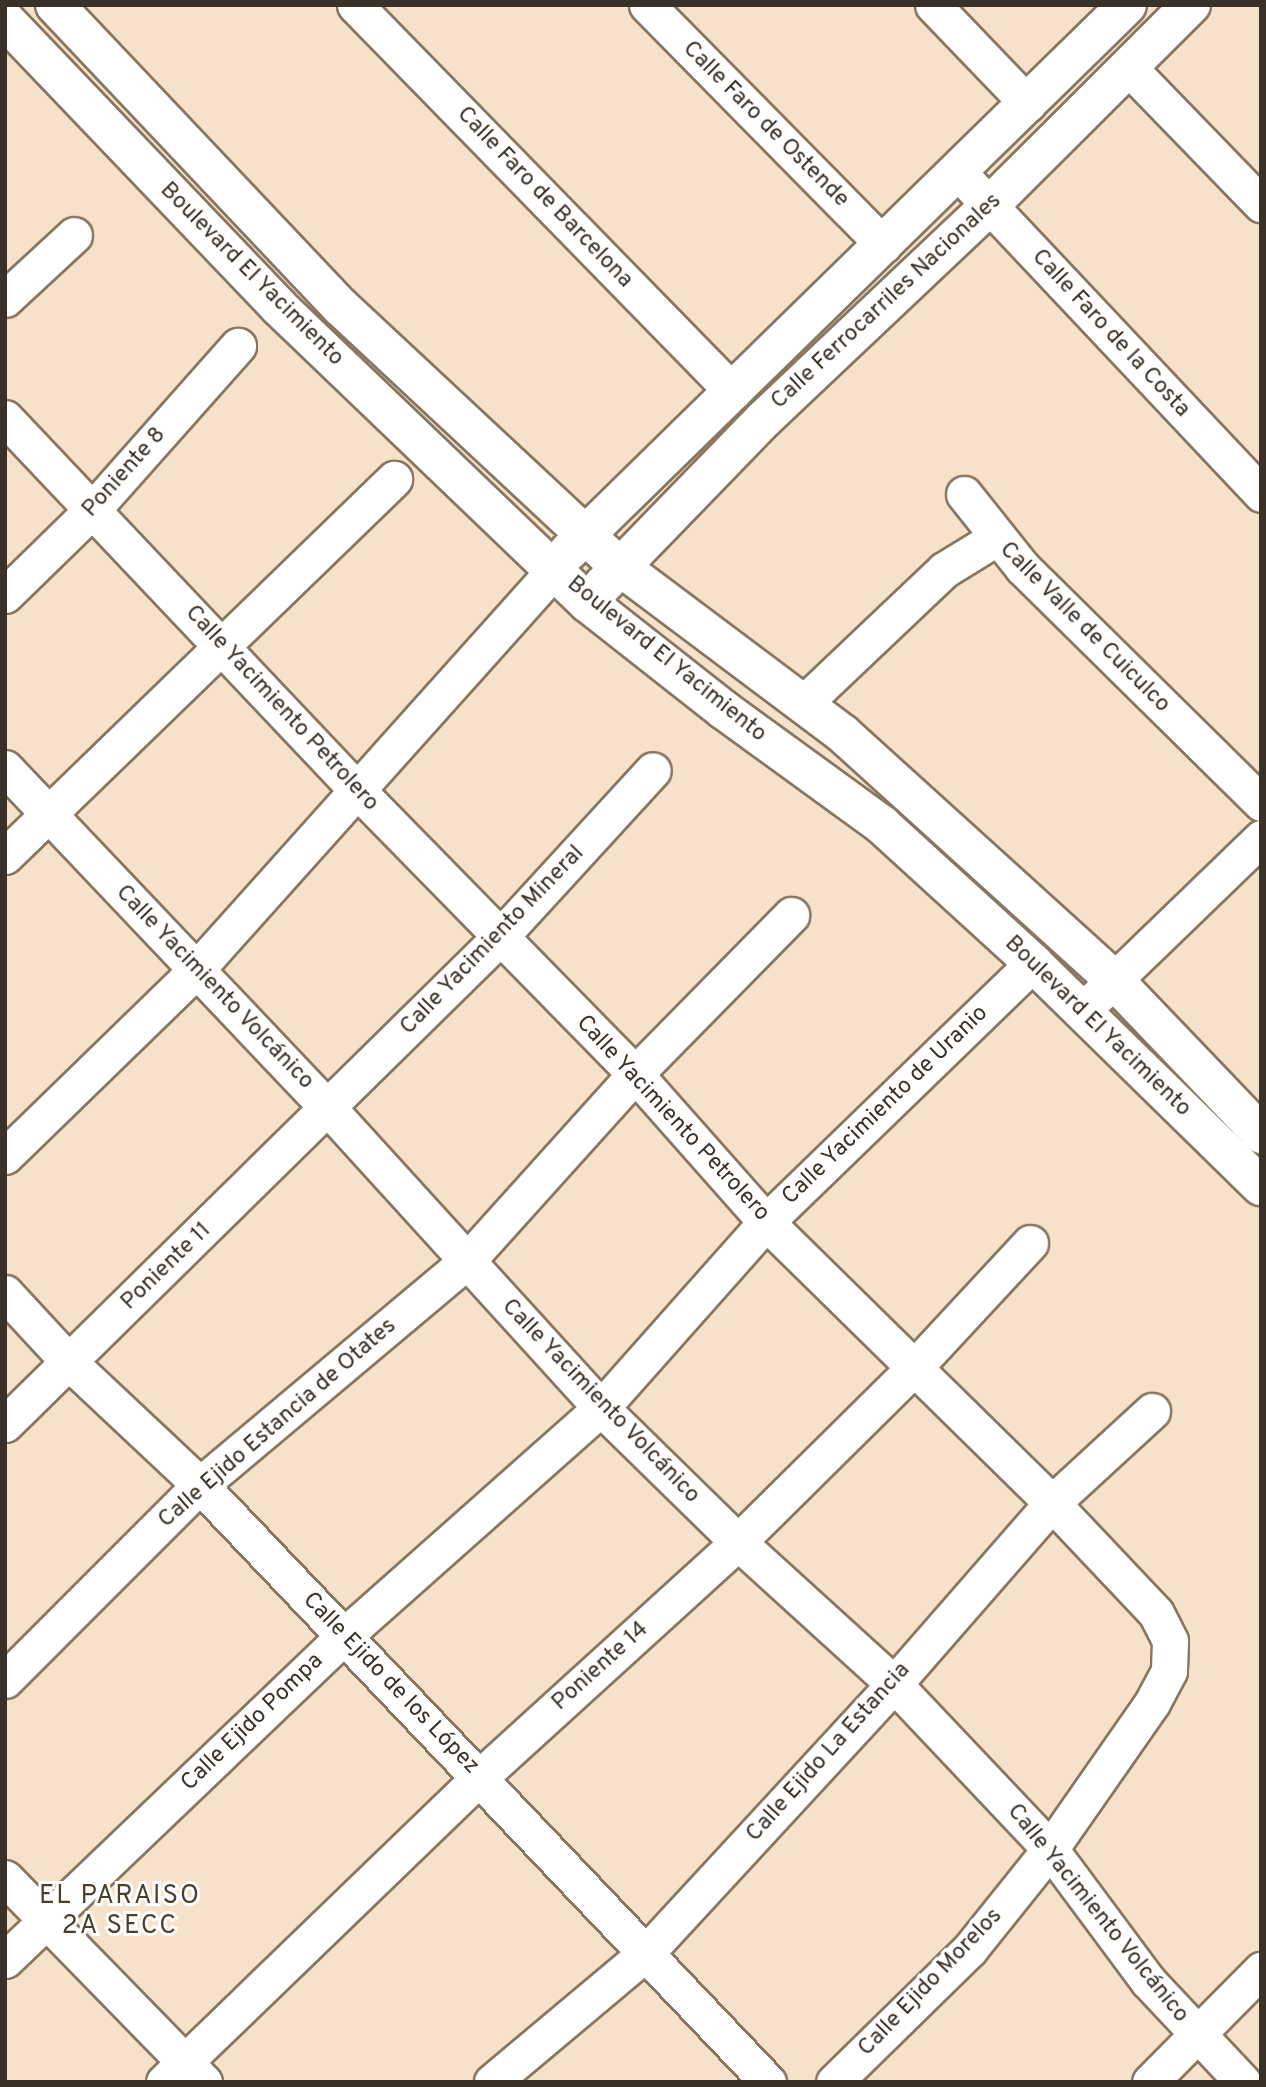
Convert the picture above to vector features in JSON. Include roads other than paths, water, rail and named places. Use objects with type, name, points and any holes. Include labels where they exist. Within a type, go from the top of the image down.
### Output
[{"type":"street","name":"Boulevard El Yacimiento","points":[[55,5],[342,307],[618,565],[806,701],[1114,980],[1261,1134]]},
{"type":"street","name":"Calle Faro de Barcelona","points":[[355,5],[733,392]]},
{"type":"street","name":"Calle Faro de Ostende","points":[[647,5],[884,245]]},
{"type":"street","points":[[933,5],[1028,104]]},
{"type":"street","name":"Calle Ferrocarriles Nacionales","points":[[555,569],[583,532],[960,173],[1127,5]]},
{"type":"street","name":"Calle Ferrocarriles Nacionales","points":[[588,603],[618,565],[764,418],[990,205],[1191,5]]},
{"type":"street","name":"Boulevard El Yacimiento","points":[[5,20],[279,307],[588,603],[724,710],[882,825],[1033,963],[1261,1186]]},
{"type":"street","points":[[1129,68],[1261,204]]},
{"type":"street","name":"Calle Faro de la Costa","points":[[960,173],[1261,494]]},
{"type":"street","points":[[5,299],[74,235]]},
{"type":"street","name":"Poniente 8","points":[[5,595],[94,508],[238,346]]},
{"type":"street","name":"Calle Yacimiento Petrolero","points":[[5,418],[94,508],[218,645],[356,789],[635,1074],[766,1222],[1052,1503],[1156,1613],[1170,1640],[1169,1671],[1152,1703],[1050,1849]]},
{"type":"street","points":[[5,856],[218,645],[394,479]]},
{"type":"street","points":[[964,494],[996,538]]},
{"type":"street","name":"Calle Valle de Cuiculco","points":[[806,701],[944,570],[996,538],[1261,803]]},
{"type":"street","points":[[5,1156],[197,970],[555,569]]},
{"type":"street","name":"Calle Yacimiento Volcánico","points":[[5,768],[329,1110],[601,1408],[738,1542],[894,1684],[1050,1849],[1148,1981],[1243,2082]]},
{"type":"street","name":"Calle Yacimiento Mineral","points":[[329,1110],[500,937],[653,770]]},
{"type":"street","points":[[1082,1011],[1261,838]]},
{"type":"street","name":"Calle Ejido Estancia de Otates","points":[[5,1680],[200,1485],[466,1262],[635,1074],[791,915]]},
{"type":"street","name":"Calle Yacimiento de Uranio","points":[[601,1408],[766,1222],[1033,963]]},
{"type":"street","name":"Poniente 11","points":[[5,1424],[329,1110]]},
{"type":"street","name":"Poniente 14","points":[[185,2075],[480,1777],[738,1542],[913,1369],[1030,1244]]},
{"type":"street","name":"Calle Ejido de los López","points":[[5,1293],[69,1362],[200,1485],[768,2082]]},
{"type":"street","name":"Calle Ejido Pompa","points":[[5,1960],[344,1636],[601,1408]]},
{"type":"street","name":"Calle Ejido La Estancia","points":[[492,2082],[646,1953],[894,1684],[1052,1503],[1152,1411]]},
{"type":"street","name":"Calle Ejido Morelos","points":[[834,2082],[969,1950],[1050,1849]]},
{"type":"street","points":[[5,1878],[185,2075]]},
{"type":"street","points":[[1150,2082],[1261,1970]]},
{"type":"district","name":"EL PARAISO 2A SECC","points":[[120,1912]]}]
